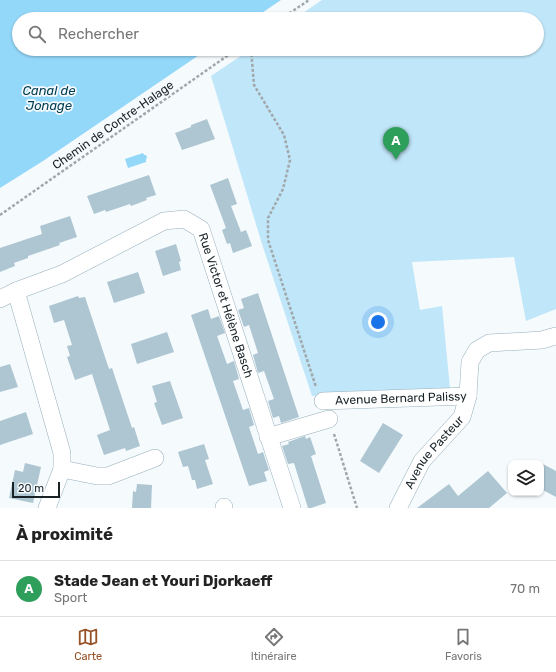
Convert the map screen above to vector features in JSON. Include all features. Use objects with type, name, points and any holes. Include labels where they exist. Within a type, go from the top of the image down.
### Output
[{"type":"street","name":"Rue Victor et Hélène Basch","points":[[0,299],[16,291],[62,274],[164,221],[184,219],[201,229],[292,508]]},
{"type":"street","points":[[16,291],[62,453],[62,469],[47,508]]},
{"type":"street","name":"Avenue Bernard Palissy","points":[[323,400],[468,396],[470,362],[476,350],[489,343],[542,340],[556,336]]},
{"type":"street","name":"Avenue Pasteur","points":[[398,508],[422,461],[462,417],[468,396]]},
{"type":"street","points":[[268,437],[329,419]]},
{"type":"street","points":[[62,469],[97,476],[108,476],[155,458]]},
{"type":"path","points":[[291,12],[309,0]]},
{"type":"path","name":"Chemin de Contre-Halage","points":[[0,215],[227,56]]},
{"type":"path","points":[[252,56],[254,85],[284,135],[290,160],[283,189],[268,218],[268,240],[319,396],[323,400]]},
{"type":"path","points":[[329,419],[357,508]]},
{"type":"shaded area","points":[[322,0],[556,0],[556,309],[526,321],[514,257],[412,262],[420,310],[442,306],[450,388],[312,396],[262,244],[211,76],[241,56],[544,56],[544,12],[304,12]]},
{"type":"water","name":"Canal de Jonage","points":[[0,0],[281,0],[263,12],[12,12],[12,56],[198,56],[43,161],[0,188]]},
{"type":"water","points":[[143,153],[147,157],[146,162],[128,168],[125,159]]},
{"type":"building","points":[[207,119],[215,139],[182,150],[175,133]]},
{"type":"building","points":[[149,175],[156,195],[146,198],[147,200],[131,206],[130,204],[106,212],[105,210],[94,214],[87,196]]},
{"type":"building","points":[[228,178],[237,204],[231,206],[241,232],[246,230],[252,246],[233,253],[230,243],[227,244],[222,230],[226,228],[210,185]]},
{"type":"building","points":[[70,216],[77,237],[59,243],[60,245],[28,256],[28,258],[14,263],[15,266],[0,272],[0,248],[42,234],[40,226]]},
{"type":"building","points":[[176,244],[181,261],[179,262],[181,270],[163,276],[155,251]]},
{"type":"building","points":[[138,272],[145,293],[114,303],[107,282]]},
{"type":"building","points":[[258,293],[299,417],[281,423],[279,416],[273,418],[268,401],[274,399],[264,371],[258,373],[253,355],[258,353],[249,325],[244,327],[238,310],[244,308],[241,299]]},
{"type":"building","points":[[78,296],[79,298],[85,297],[109,369],[112,368],[132,428],[134,427],[140,446],[126,451],[125,448],[104,455],[97,435],[110,430],[92,374],[75,380],[67,357],[70,356],[67,346],[72,345],[64,320],[54,323],[49,306]]},
{"type":"building","points":[[208,309],[211,319],[219,316],[225,333],[217,336],[227,364],[234,361],[239,379],[233,381],[243,410],[249,408],[254,425],[249,427],[258,454],[263,452],[269,470],[264,472],[267,481],[249,486],[191,315]]},
{"type":"building","points":[[167,332],[174,352],[137,364],[131,344]]},
{"type":"building","points":[[10,364],[18,387],[0,392],[0,367]]},
{"type":"building","points":[[170,381],[183,418],[162,425],[154,403],[157,402],[152,386]]},
{"type":"building","points":[[26,412],[33,434],[0,445],[0,421]]},
{"type":"building","points":[[383,423],[403,435],[379,473],[360,461]]},
{"type":"building","points":[[305,436],[306,439],[310,437],[316,454],[311,456],[326,503],[311,508],[308,508],[294,463],[288,464],[282,446],[289,444],[288,442]]},
{"type":"building","points":[[204,444],[209,459],[205,460],[213,484],[197,489],[195,480],[192,480],[188,466],[183,467],[178,452]]},
{"type":"building","points":[[25,463],[41,467],[33,503],[9,498],[15,470],[23,472]]},
{"type":"building","points":[[544,465],[556,471],[556,497],[544,491]]},
{"type":"building","points":[[488,471],[507,493],[489,508],[417,508],[449,484],[458,496]]},
{"type":"building","points":[[137,484],[152,485],[151,508],[132,508],[133,491],[136,492]]},
{"type":"place","name":"Stade Jean et Youri Djorkaeff","points":[[396,160]]}]
